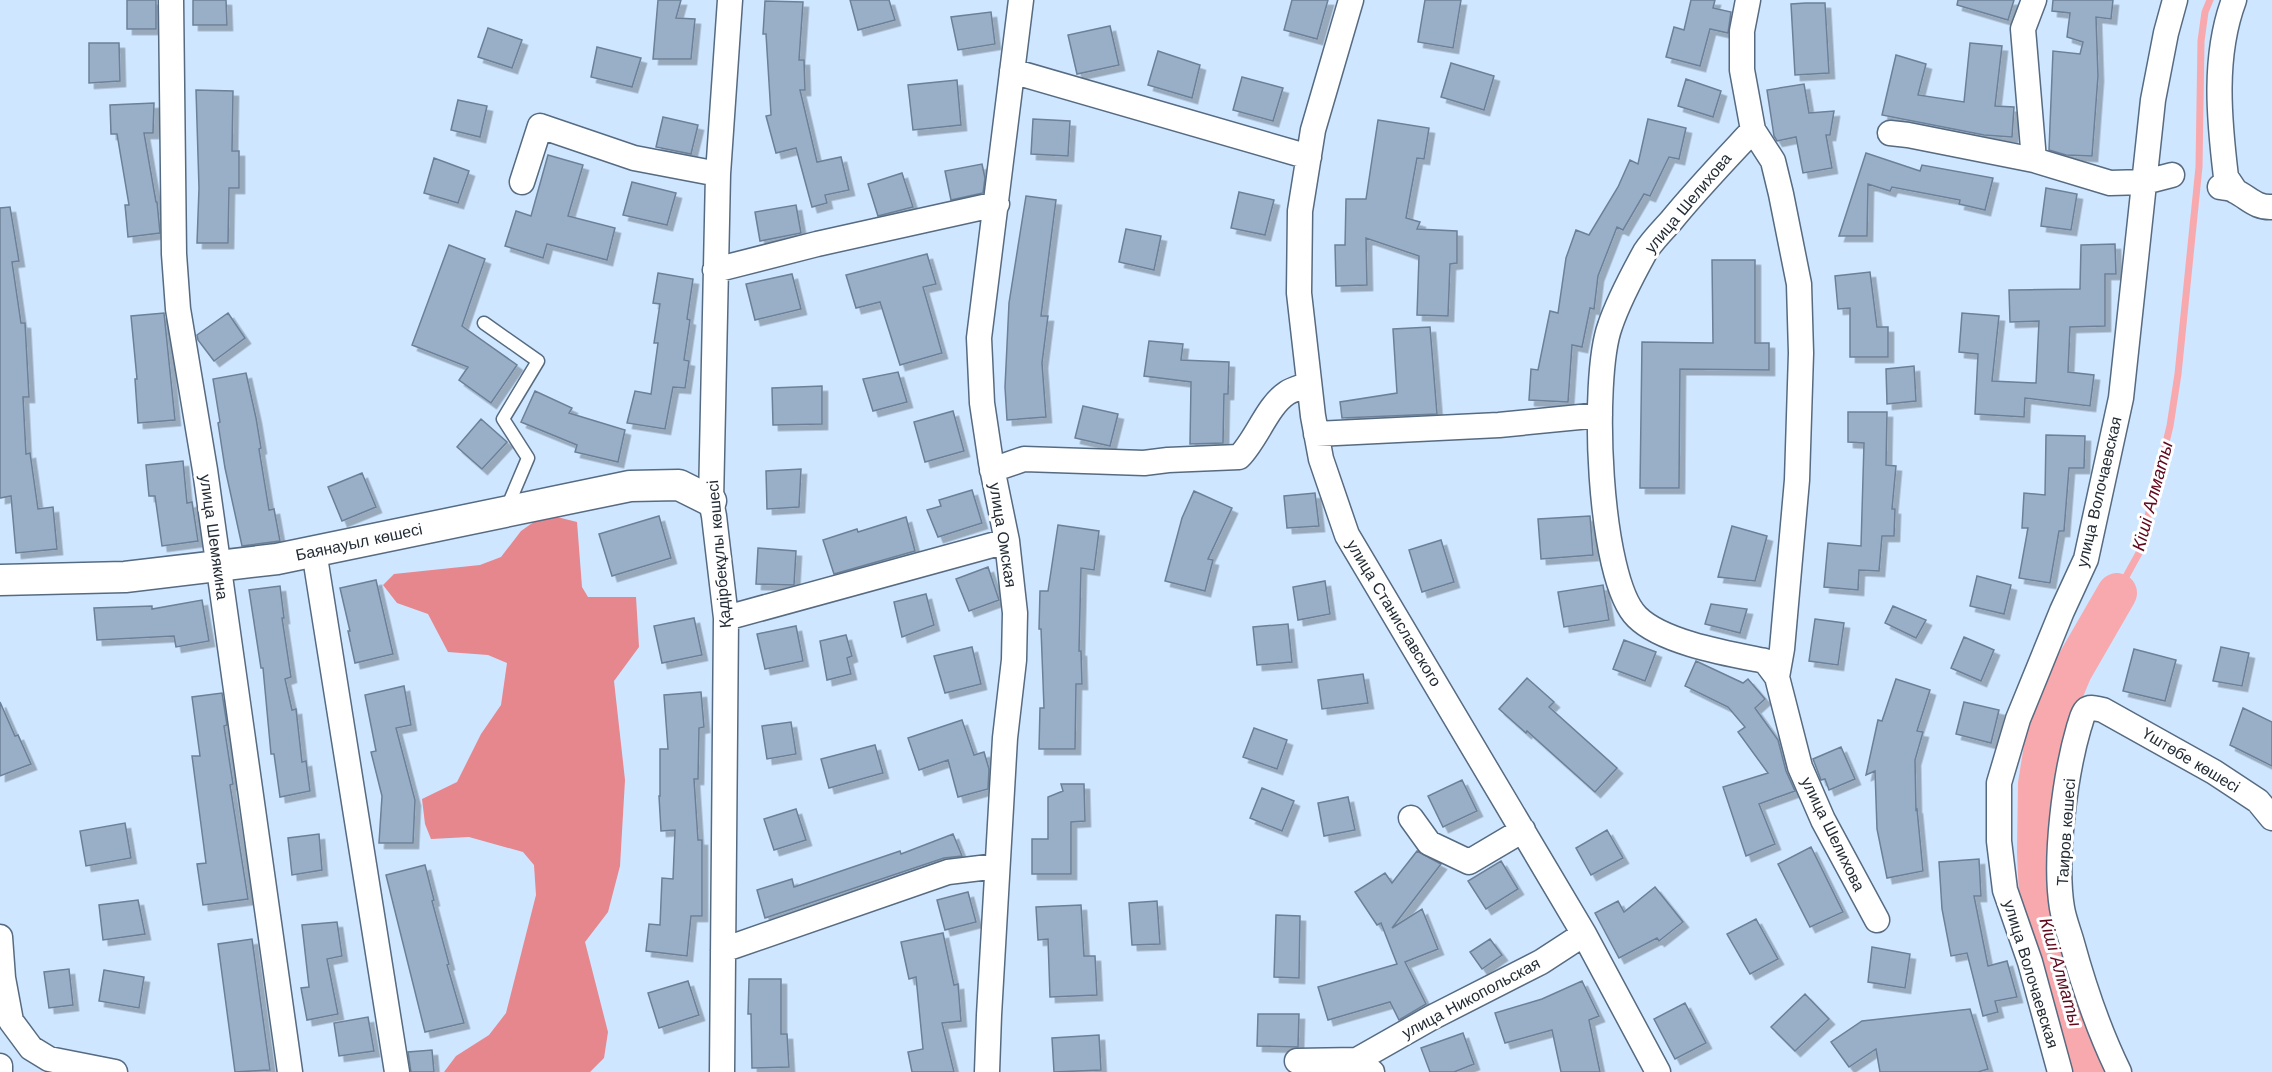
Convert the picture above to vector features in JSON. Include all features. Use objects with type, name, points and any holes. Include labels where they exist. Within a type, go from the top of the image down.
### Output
[{"type":"street","name":"улица Шемякина","points":[[171,0],[174,254],[177,298],[205,470],[290,1072]]},
{"type":"street","name":"Қадірбекұлы көшесі","points":[[722,1072],[726,618],[711,501],[718,174],[729,0]]},
{"type":"street","name":"улица Омская","points":[[987,1072],[1005,738],[1014,660],[1015,613],[1007,541],[992,470],[982,402],[979,338],[1021,0]]},
{"type":"street","name":"улица Станиславского","points":[[1351,0],[1313,130],[1300,210],[1299,293],[1309,384],[1321,459],[1347,535],[1584,934],[1658,1072]]},
{"type":"street","name":"улица Шелихова","points":[[1748,0],[1742,31],[1742,70],[1753,130],[1773,161],[1799,284],[1801,353],[1797,480],[1782,649],[1777,677]]},
{"type":"street","points":[[2034,0],[2023,29],[2034,160]]},
{"type":"street","name":"улица Волочаевская","points":[[2060,1072],[2030,962],[2005,890],[1999,841],[1999,783],[2018,719],[2086,559],[2121,398],[2153,100],[2175,0]]},
{"type":"street","points":[[2234,0],[2228,18],[2218,83],[2227,188],[2253,204],[2268,208]]},
{"type":"street","points":[[1012,70],[1309,157]]},
{"type":"street","points":[[522,182],[540,126],[634,158],[718,174]]},
{"type":"street","name":"улица Шелихова","points":[[1753,130],[1693,194],[1646,251],[1609,327],[1600,385],[1599,456],[1610,544],[1624,601],[1638,618],[1670,636],[1721,652],[1765,661],[1777,677],[1800,766],[1823,820],[1877,920]]},
{"type":"street","points":[[1890,133],[2034,160],[2110,183],[2145,182],[2172,175]]},
{"type":"street","points":[[715,270],[817,244],[997,204]]},
{"type":"street","points":[[992,470],[1024,459],[1144,463],[1239,457],[1248,447],[1276,402],[1288,393],[1309,384]]},
{"type":"street","points":[[1316,435],[1499,425],[1600,415]]},
{"type":"street","name":"Баянауыл көшесі","points":[[0,580],[125,576],[277,559],[630,486],[679,485],[711,501]]},
{"type":"street","points":[[726,618],[1007,541]]},
{"type":"street","points":[[314,551],[397,1072]]},
{"type":"street","name":"Таиров көшесі","points":[[2103,710],[2087,708],[2075,742],[2065,796],[2060,864],[2062,908],[2080,974],[2119,1072]]},
{"type":"street","name":"Үштөбе көшесі","points":[[2103,710],[2214,772],[2258,801],[2272,818]]},
{"type":"street","points":[[1411,818],[1429,843],[1469,862],[1523,830]]},
{"type":"street","points":[[723,950],[948,872],[998,866]]},
{"type":"street","name":"улица Никопольская","points":[[1297,1061],[1364,1066],[1431,1018],[1541,962],[1584,934]]},
{"type":"street","points":[[0,937],[3,978],[11,1022],[31,1048],[49,1059],[115,1072]]},
{"type":"street","points":[[0,1065],[0,1072]]},
{"type":"lane","points":[[484,323],[538,361],[503,419],[528,458],[506,511]]},
{"type":"shaded area","points":[[545,514],[577,522],[582,587],[588,597],[636,597],[639,647],[614,681],[625,780],[620,866],[608,912],[585,942],[608,1032],[604,1058],[590,1072],[444,1072],[456,1056],[489,1035],[506,1013],[536,895],[534,865],[523,852],[469,837],[431,839],[425,824],[422,799],[457,782],[481,734],[501,705],[507,663],[488,655],[448,652],[428,614],[397,603],[383,585],[394,574],[480,565],[501,557],[521,531]]},
{"type":"building","points":[[127,0],[156,0],[156,29],[127,29]]},
{"type":"building","points":[[193,0],[226,0],[227,25],[193,25]]},
{"type":"building","points":[[658,0],[681,0],[676,18],[695,19],[691,59],[653,59]]},
{"type":"building","points":[[850,0],[889,0],[895,20],[858,30]]},
{"type":"building","points":[[1292,0],[1328,0],[1317,39],[1284,30]]},
{"type":"building","points":[[1425,0],[1461,0],[1453,48],[1418,42]]},
{"type":"building","points":[[1691,0],[1715,0],[1713,8],[1731,12],[1728,33],[1710,29],[1700,66],[1666,57],[1674,27],[1684,30]]},
{"type":"building","points":[[1958,0],[2014,0],[2008,20],[1957,5]]},
{"type":"building","points":[[2053,0],[2113,0],[2111,19],[2096,17],[2098,76],[2092,156],[2066,155],[2049,150],[2053,51],[2080,54],[2083,42],[2067,37],[2070,13],[2052,11]]},
{"type":"building","points":[[765,1],[803,2],[799,60],[804,60],[805,90],[800,90],[817,162],[841,157],[849,190],[825,195],[827,203],[812,207],[796,148],[776,153],[766,116],[771,115],[766,34],[763,34]]},
{"type":"building","points":[[1825,3],[1829,73],[1795,75],[1791,4]]},
{"type":"building","points":[[991,12],[995,44],[958,50],[951,17]]},
{"type":"building","points":[[1110,26],[1119,65],[1077,74],[1068,35]]},
{"type":"building","points":[[488,28],[522,40],[512,68],[478,57]]},
{"type":"building","points":[[89,43],[119,43],[120,81],[89,83]]},
{"type":"building","points":[[1970,43],[2002,46],[1995,106],[2014,107],[2012,137],[1984,135],[1882,115],[1896,55],[1926,64],[1918,95],[1964,102]]},
{"type":"building","points":[[597,47],[641,58],[632,87],[591,77]]},
{"type":"building","points":[[1158,51],[1200,65],[1192,98],[1148,85]]},
{"type":"building","points":[[1451,63],[1494,76],[1484,110],[1441,97]]},
{"type":"building","points":[[1242,77],[1283,88],[1273,121],[1233,110]]},
{"type":"building","points":[[1686,79],[1721,91],[1713,117],[1678,106]]},
{"type":"building","points":[[957,80],[961,125],[913,130],[908,85]]},
{"type":"building","points":[[1804,84],[1809,113],[1834,111],[1830,135],[1826,135],[1832,168],[1803,173],[1796,137],[1777,141],[1774,136],[1767,90]]},
{"type":"building","points":[[196,90],[233,91],[232,151],[239,151],[239,188],[229,188],[228,243],[197,243],[199,188]]},
{"type":"building","points":[[458,100],[487,106],[480,137],[451,130]]},
{"type":"building","points":[[154,103],[153,133],[144,133],[157,202],[160,233],[128,237],[125,205],[129,205],[117,134],[111,134],[110,105]]},
{"type":"building","points":[[663,117],[698,125],[691,154],[656,147]]},
{"type":"building","points":[[1033,119],[1070,121],[1068,156],[1031,154]]},
{"type":"building","points":[[1648,119],[1686,128],[1679,159],[1669,157],[1650,196],[1644,194],[1623,230],[1617,227],[1598,276],[1594,309],[1590,308],[1582,347],[1572,345],[1568,402],[1529,400],[1531,369],[1538,370],[1550,311],[1558,313],[1566,258],[1576,230],[1589,235],[1618,187],[1630,160],[1638,164]]},
{"type":"building","points":[[1378,120],[1429,128],[1424,159],[1417,158],[1406,218],[1420,222],[1417,229],[1457,231],[1457,263],[1450,264],[1448,316],[1417,315],[1419,256],[1366,238],[1367,285],[1336,286],[1335,245],[1345,245],[1346,199],[1366,199]]},
{"type":"building","points":[[1866,153],[1920,171],[1922,165],[1993,178],[1985,210],[1959,204],[1960,200],[1892,187],[1890,191],[1868,184],[1867,236],[1839,236]]},
{"type":"building","points":[[548,155],[583,165],[568,216],[615,228],[607,260],[547,244],[543,258],[505,246],[516,211],[531,216]]},
{"type":"building","points":[[434,158],[469,171],[458,203],[424,193]]},
{"type":"building","points":[[982,164],[985,178],[983,193],[951,200],[945,171]]},
{"type":"building","points":[[902,173],[913,207],[878,216],[868,184]]},
{"type":"building","points":[[632,182],[676,193],[667,225],[623,215]]},
{"type":"building","points":[[2046,188],[2077,194],[2071,230],[2041,226]]},
{"type":"building","points":[[1239,192],[1274,200],[1265,235],[1231,228]]},
{"type":"building","points":[[1026,196],[1056,200],[1041,316],[1048,316],[1042,363],[1046,417],[1007,420],[1005,387],[1009,303]]},
{"type":"building","points":[[796,205],[801,233],[760,241],[755,212]]},
{"type":"building","points":[[10,207],[19,261],[12,262],[21,323],[25,323],[29,397],[23,397],[26,454],[30,453],[38,509],[53,507],[57,549],[16,553],[11,496],[0,498],[0,208]]},
{"type":"building","points":[[1126,229],[1161,236],[1154,270],[1119,262]]},
{"type":"building","points":[[2115,244],[2116,274],[2105,274],[2105,326],[2070,327],[2068,372],[2094,375],[2090,406],[2025,398],[2024,417],[1975,414],[1978,354],[1959,352],[1962,313],[1999,316],[1992,381],[2036,383],[2039,321],[2010,322],[2009,290],[2080,289],[2081,245]]},
{"type":"building","points":[[449,245],[485,259],[462,326],[517,365],[491,403],[459,380],[468,367],[412,345]]},
{"type":"building","points":[[927,254],[936,284],[923,287],[942,353],[900,365],[880,302],[856,308],[846,275]]},
{"type":"building","points":[[1712,260],[1755,260],[1755,343],[1769,343],[1769,370],[1680,369],[1679,488],[1640,488],[1642,342],[1713,343]]},
{"type":"building","points":[[1870,272],[1877,327],[1888,327],[1888,357],[1850,357],[1850,308],[1838,309],[1835,276]]},
{"type":"building","points":[[658,273],[693,279],[687,319],[690,320],[684,360],[689,361],[685,388],[673,387],[665,429],[627,423],[635,391],[651,394],[658,343],[654,343],[660,304],[653,303]]},
{"type":"building","points":[[792,274],[801,309],[755,320],[746,284]]},
{"type":"building","points":[[164,313],[175,420],[138,423],[135,379],[137,379],[131,316]]},
{"type":"building","points":[[228,313],[245,338],[214,361],[198,340],[197,335]]},
{"type":"building","points":[[1430,327],[1437,414],[1342,418],[1340,402],[1397,393],[1393,329]]},
{"type":"building","points":[[1149,341],[1183,344],[1181,360],[1229,362],[1228,394],[1224,394],[1223,443],[1190,444],[1191,382],[1144,376]]},
{"type":"building","points":[[1914,366],[1916,401],[1887,404],[1886,369]]},
{"type":"building","points":[[898,372],[907,402],[873,411],[863,379]]},
{"type":"building","points":[[246,373],[256,418],[269,510],[274,509],[280,541],[242,546],[225,468],[213,379]]},
{"type":"building","points":[[822,386],[822,424],[773,425],[772,388]]},
{"type":"building","points":[[535,391],[572,408],[569,413],[625,430],[618,462],[575,452],[577,445],[521,422]]},
{"type":"building","points":[[1083,406],[1118,414],[1110,446],[1075,438]]},
{"type":"building","points":[[953,411],[964,451],[925,462],[914,422]]},
{"type":"building","points":[[1848,412],[1887,412],[1886,465],[1896,466],[1892,509],[1895,509],[1894,536],[1882,536],[1879,571],[1859,570],[1858,590],[1824,587],[1828,543],[1861,546],[1864,443],[1848,442]]},
{"type":"building","points":[[481,419],[507,442],[482,469],[457,447]]},
{"type":"building","points":[[2046,435],[2085,436],[2084,468],[2069,468],[2064,531],[2059,531],[2050,583],[2019,578],[2028,528],[2022,528],[2024,493],[2045,495]]},
{"type":"building","points":[[183,461],[187,503],[192,502],[198,541],[162,546],[155,496],[149,496],[146,465]]},
{"type":"building","points":[[801,469],[799,507],[767,509],[766,471]]},
{"type":"building","points":[[362,473],[376,507],[342,521],[328,487]]},
{"type":"building","points":[[972,490],[982,523],[938,537],[927,510],[941,506],[939,500]]},
{"type":"building","points":[[1194,491],[1232,508],[1208,559],[1213,560],[1205,591],[1165,581],[1182,518]]},
{"type":"building","points":[[1315,493],[1319,526],[1287,528],[1284,496]]},
{"type":"building","points":[[659,516],[671,558],[612,576],[599,534]]},
{"type":"building","points":[[1590,516],[1593,555],[1541,559],[1538,519]]},
{"type":"building","points":[[906,517],[915,551],[834,574],[823,540]]},
{"type":"building","points":[[1058,525],[1099,531],[1094,570],[1081,568],[1079,651],[1081,651],[1082,684],[1076,684],[1075,749],[1039,749],[1040,708],[1044,708],[1041,629],[1039,629],[1040,591],[1048,591]]},
{"type":"building","points":[[1732,526],[1767,536],[1755,581],[1718,577]]},
{"type":"building","points":[[1441,540],[1454,582],[1422,592],[1409,550]]},
{"type":"building","points":[[758,548],[796,551],[794,585],[756,584]]},
{"type":"building","points":[[988,567],[999,600],[969,611],[956,579]]},
{"type":"building","points":[[1977,576],[2011,585],[2004,614],[1970,606]]},
{"type":"building","points":[[376,580],[393,654],[355,663],[340,588]]},
{"type":"building","points":[[1325,581],[1330,614],[1298,620],[1293,587]]},
{"type":"building","points":[[1603,585],[1609,620],[1564,627],[1558,592]]},
{"type":"building","points":[[280,586],[284,618],[282,618],[291,677],[285,679],[292,710],[296,709],[302,762],[306,761],[310,791],[280,797],[274,754],[271,754],[263,668],[261,668],[249,590]]},
{"type":"building","points":[[926,594],[934,625],[902,637],[894,602]]},
{"type":"building","points":[[202,600],[209,641],[176,647],[174,636],[97,640],[94,608],[152,606],[152,609]]},
{"type":"building","points":[[1711,604],[1747,609],[1740,633],[1705,624]]},
{"type":"building","points":[[1893,606],[1926,620],[1916,638],[1885,623]]},
{"type":"building","points":[[694,618],[702,655],[662,663],[654,626]]},
{"type":"building","points":[[1815,619],[1844,623],[1838,665],[1809,661]]},
{"type":"building","points":[[1288,624],[1292,662],[1257,665],[1253,627]]},
{"type":"building","points":[[796,626],[803,661],[765,669],[757,634]]},
{"type":"building","points":[[846,635],[852,656],[847,658],[851,674],[827,680],[820,641]]},
{"type":"building","points":[[1964,637],[1994,650],[1981,681],[1951,668]]},
{"type":"building","points":[[1624,640],[1656,652],[1645,681],[1613,669]]},
{"type":"building","points":[[972,647],[981,684],[945,693],[934,656]]},
{"type":"building","points":[[2221,647],[2249,653],[2242,686],[2213,681]]},
{"type":"building","points":[[2134,649],[2176,660],[2165,701],[2123,691]]},
{"type":"building","points":[[1696,661],[1743,683],[1748,679],[1765,699],[1755,708],[1778,740],[1786,771],[1795,791],[1759,804],[1775,844],[1746,856],[1723,787],[1768,773],[1738,732],[1745,727],[1728,707],[1685,686]]},
{"type":"building","points":[[1363,674],[1368,703],[1322,709],[1318,680]]},
{"type":"building","points":[[1527,678],[1554,702],[1549,707],[1617,768],[1595,792],[1499,709]]},
{"type":"building","points":[[1896,679],[1930,690],[1917,731],[1923,732],[1915,760],[1916,810],[1923,871],[1887,878],[1877,829],[1875,771],[1866,775],[1878,720],[1882,721]]},
{"type":"building","points":[[404,686],[411,725],[396,728],[415,800],[413,843],[379,843],[382,796],[371,752],[376,751],[365,695]]},
{"type":"building","points":[[701,692],[704,727],[699,728],[698,779],[694,779],[698,840],[702,840],[702,916],[691,916],[687,956],[646,951],[649,924],[660,925],[662,878],[673,879],[675,830],[661,831],[659,796],[660,749],[668,749],[664,695]]},
{"type":"building","points":[[222,693],[227,725],[224,726],[233,784],[230,785],[248,899],[203,905],[197,864],[206,863],[192,756],[200,756],[192,697]]},
{"type":"building","points":[[0,702],[31,764],[0,776]]},
{"type":"building","points":[[1964,702],[1999,710],[1991,743],[1956,734]]},
{"type":"building","points":[[2243,708],[2272,722],[2272,766],[2230,745]]},
{"type":"building","points":[[962,720],[974,755],[984,752],[989,769],[988,789],[958,797],[948,760],[919,770],[908,738]]},
{"type":"building","points":[[791,722],[796,754],[767,759],[762,726]]},
{"type":"building","points":[[1254,728],[1287,740],[1277,769],[1243,757]]},
{"type":"building","points":[[875,745],[883,773],[829,788],[821,759]]},
{"type":"building","points":[[1841,747],[1855,779],[1829,790],[1825,779],[1821,780],[1813,759]]},
{"type":"building","points":[[1462,780],[1477,811],[1443,827],[1428,796]]},
{"type":"building","points":[[1061,784],[1084,784],[1085,821],[1071,822],[1071,874],[1032,874],[1032,839],[1048,839],[1048,797],[1063,791]]},
{"type":"building","points":[[1262,788],[1294,801],[1282,831],[1250,818]]},
{"type":"building","points":[[1348,797],[1355,830],[1324,836],[1318,803]]},
{"type":"building","points":[[796,809],[806,840],[774,850],[764,819]]},
{"type":"building","points":[[125,823],[131,858],[86,866],[80,831]]},
{"type":"building","points":[[1607,830],[1623,858],[1591,875],[1576,848]]},
{"type":"building","points":[[319,834],[322,870],[292,875],[288,838]]},
{"type":"building","points":[[953,834],[962,856],[944,858],[765,918],[757,890],[792,879],[794,887],[900,851],[901,854]]},
{"type":"building","points":[[1811,847],[1843,912],[1810,927],[1778,864]]},
{"type":"building","points":[[1417,851],[1441,864],[1392,928],[1422,909],[1438,949],[1405,962],[1426,1004],[1399,1020],[1390,1002],[1328,1020],[1318,987],[1397,964],[1381,923],[1377,925],[1355,892],[1385,873],[1392,883]]},
{"type":"building","points":[[1979,859],[1981,896],[1974,896],[1988,966],[2007,961],[2017,997],[1995,1001],[1998,1012],[1983,1016],[1967,953],[1951,956],[1942,909],[1939,862]]},
{"type":"building","points":[[1501,861],[1518,889],[1486,909],[1468,881]]},
{"type":"building","points":[[425,865],[449,964],[447,965],[464,1023],[425,1032],[386,875]]},
{"type":"building","points":[[1655,887],[1683,922],[1659,941],[1657,938],[1619,958],[1595,913],[1618,901],[1624,912]]},
{"type":"building","points":[[968,892],[976,922],[945,930],[937,900]]},
{"type":"building","points":[[138,900],[145,934],[103,940],[99,905]]},
{"type":"building","points":[[1157,901],[1160,944],[1132,945],[1129,903]]},
{"type":"building","points":[[1081,905],[1084,956],[1095,956],[1097,995],[1050,997],[1048,939],[1038,940],[1036,907]]},
{"type":"building","points":[[1276,915],[1300,916],[1299,978],[1274,977]]},
{"type":"building","points":[[1756,919],[1778,959],[1750,974],[1727,934]]},
{"type":"building","points":[[337,922],[342,956],[327,959],[338,1014],[307,1020],[301,988],[309,987],[302,925]]},
{"type":"building","points":[[943,933],[954,985],[958,984],[961,1021],[942,1023],[954,1072],[912,1072],[908,1052],[923,1049],[916,977],[909,979],[901,942]]},
{"type":"building","points":[[252,939],[270,1070],[235,1072],[218,944]]},
{"type":"building","points":[[1490,939],[1502,955],[1482,969],[1470,952]]},
{"type":"building","points":[[1872,947],[1910,954],[1905,988],[1868,982]]},
{"type":"building","points":[[69,969],[73,1005],[49,1008],[44,972]]},
{"type":"building","points":[[104,970],[144,977],[139,1008],[99,1001]]},
{"type":"building","points":[[749,979],[781,979],[781,1034],[787,1034],[789,1067],[752,1068],[751,1014],[748,1014]]},
{"type":"building","points":[[688,981],[699,1015],[659,1028],[648,993]]},
{"type":"building","points":[[1582,981],[1599,1016],[1589,1020],[1600,1072],[1561,1072],[1552,1030],[1505,1043],[1495,1013],[1542,999]]},
{"type":"building","points":[[1805,994],[1829,1019],[1795,1051],[1771,1027]]},
{"type":"building","points":[[1685,1003],[1706,1043],[1675,1059],[1654,1019]]},
{"type":"building","points":[[1970,1009],[1988,1069],[1978,1072],[1880,1072],[1876,1049],[1849,1067],[1831,1042],[1862,1021]]},
{"type":"building","points":[[1258,1014],[1299,1014],[1298,1047],[1257,1046]]},
{"type":"building","points":[[368,1017],[374,1051],[339,1056],[334,1023]]},
{"type":"building","points":[[1463,1033],[1474,1064],[1454,1072],[1430,1072],[1421,1048]]},
{"type":"building","points":[[1099,1035],[1101,1070],[1054,1072],[1052,1038]]},
{"type":"building","points":[[432,1050],[434,1072],[411,1072],[408,1052]]},
{"type":"waterway","name":"Кіші Алматы","points":[[2117,593],[2139,553],[2170,426],[2178,374],[2199,167],[2201,41],[2205,12],[2210,0]]},
{"type":"waterway","name":"Кіші Алматы","points":[[2093,1072],[2070,1008],[2039,896],[2038,784],[2046,734],[2072,671],[2117,593]]}]
